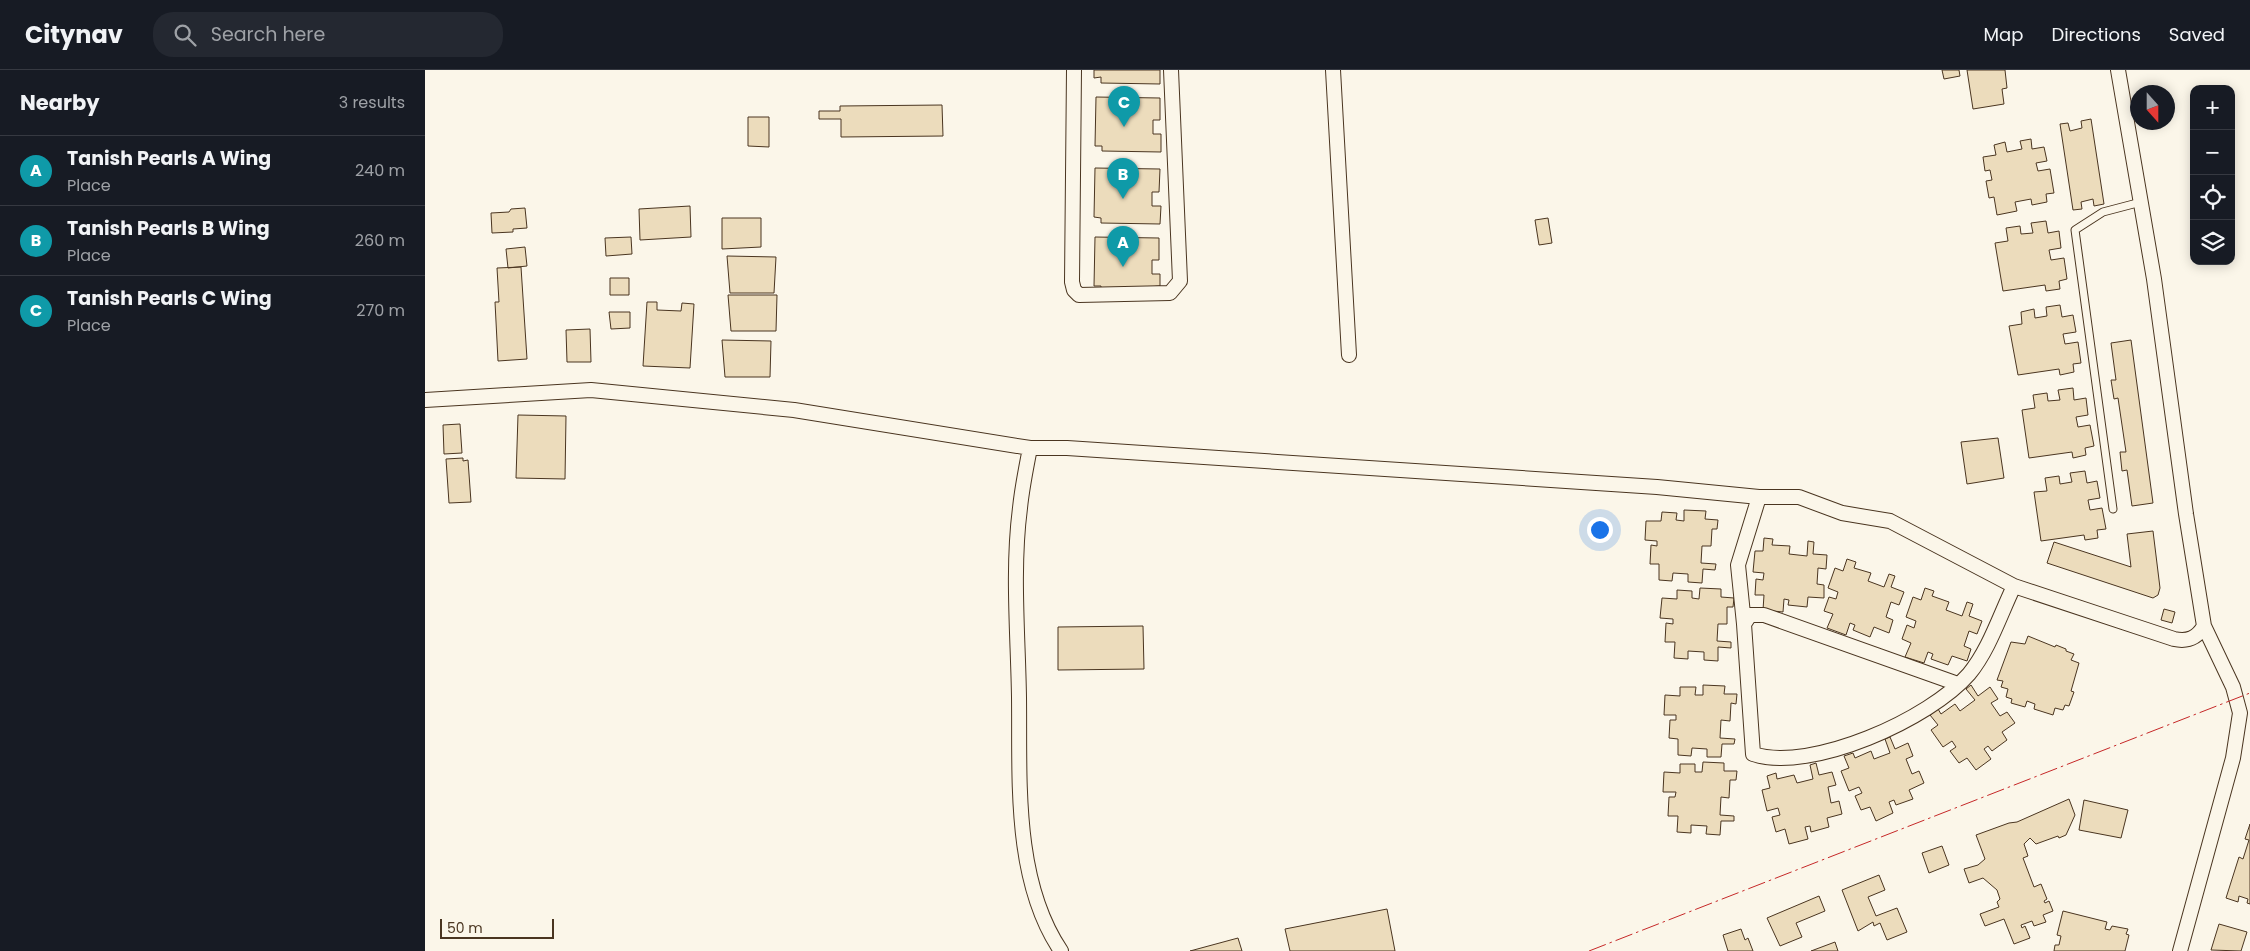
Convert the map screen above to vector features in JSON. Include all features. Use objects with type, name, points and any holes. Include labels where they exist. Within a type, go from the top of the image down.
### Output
[{"type":"street","points":[[1074,70],[1072,282],[1074,290],[1079,295],[1170,293],[1180,281],[1171,70]]},
{"type":"street","points":[[1333,70],[1349,355]]},
{"type":"street","points":[[2118,70],[2154,279],[2186,514],[2204,626],[2233,686],[2240,713],[2233,758],[2180,951]]},
{"type":"street","points":[[425,400],[591,390],[794,410],[1029,448],[1067,448],[1657,487],[1759,497],[1799,496],[1842,513],[1890,521],[2014,586],[2174,639],[2183,641],[2192,639],[2199,634],[2204,626]]},
{"type":"street","points":[[1029,448],[1019,509],[1017,572],[1021,809],[1027,860],[1038,904],[1061,951]]},
{"type":"street","points":[[1759,497],[1738,565],[1745,624],[1753,754],[1763,757],[1801,756],[1828,751],[1858,743],[1899,725],[1939,699],[1968,675],[1980,659],[2014,586]]},
{"type":"street","points":[[1745,624],[1751,615],[1764,615],[1958,684]]},
{"type":"lane","points":[[2113,509],[2075,230],[2103,212],[2141,202]]},
{"type":"building","points":[[1094,70],[1160,70],[1160,84],[1101,83],[1101,77],[1094,78]]},
{"type":"building","points":[[1942,70],[1959,70],[1960,76],[1944,79]]},
{"type":"building","points":[[1967,70],[2005,70],[2007,88],[2002,89],[2004,104],[1973,109]]},
{"type":"building","points":[[1096,97],[1160,98],[1160,120],[1153,120],[1153,134],[1161,134],[1161,152],[1102,151],[1102,146],[1095,146]]},
{"type":"building","points":[[942,105],[943,136],[841,137],[841,119],[819,119],[819,111],[840,111],[840,106]]},
{"type":"building","points":[[748,117],[769,117],[769,147],[748,146]]},
{"type":"building","points":[[2091,119],[2104,204],[2094,206],[2093,199],[2081,202],[2082,209],[2073,210],[2060,124],[2068,123],[2070,131],[2082,128],[2081,121]]},
{"type":"building","points":[[2031,139],[2032,149],[2044,147],[2047,161],[2036,163],[2038,171],[2050,169],[2054,193],[2046,194],[2047,202],[2032,205],[2031,199],[2015,202],[2017,211],[1997,215],[1994,197],[1989,198],[1986,181],[1992,180],[1990,170],[1985,171],[1983,157],[1996,155],[1994,145],[2005,142],[2007,152],[2022,149],[2020,141]]},
{"type":"building","points":[[1095,168],[1160,169],[1159,192],[1152,192],[1152,206],[1161,206],[1160,224],[1101,223],[1101,218],[1094,217]]},
{"type":"building","points":[[690,206],[691,237],[640,240],[639,209]]},
{"type":"building","points":[[525,208],[527,228],[513,229],[513,232],[492,233],[491,213],[509,212],[511,209]]},
{"type":"building","points":[[722,218],[761,218],[761,247],[722,249]]},
{"type":"building","points":[[1548,218],[1552,243],[1539,245],[1535,220]]},
{"type":"building","points":[[2046,221],[2048,233],[2059,231],[2061,248],[2049,250],[2051,260],[2064,258],[2067,279],[2059,281],[2060,289],[2046,291],[2045,285],[2003,291],[1995,243],[2008,241],[2006,228],[2020,226],[2021,234],[2033,233],[2031,223]]},
{"type":"building","points":[[631,237],[632,254],[606,256],[605,238]]},
{"type":"building","points":[[1095,237],[1159,238],[1159,260],[1152,260],[1152,274],[1160,274],[1160,286],[1101,291],[1101,286],[1094,286]]},
{"type":"building","points":[[525,247],[527,266],[508,268],[506,249]]},
{"type":"building","points":[[727,256],[776,257],[774,293],[730,293]]},
{"type":"building","points":[[521,267],[527,359],[498,361],[495,302],[499,302],[497,268]]},
{"type":"building","points":[[610,278],[629,278],[629,295],[610,295]]},
{"type":"building","points":[[728,295],[777,295],[776,331],[731,331]]},
{"type":"building","points":[[647,302],[657,302],[657,310],[681,311],[682,303],[694,304],[690,368],[643,366]]},
{"type":"building","points":[[2060,305],[2062,317],[2073,315],[2076,332],[2063,334],[2065,344],[2078,342],[2081,363],[2073,364],[2074,372],[2060,375],[2059,369],[2018,375],[2009,326],[2022,324],[2021,312],[2034,309],[2035,318],[2047,316],[2046,307]]},
{"type":"building","points":[[609,312],[630,312],[630,328],[611,329]]},
{"type":"building","points":[[590,329],[591,362],[567,362],[566,330]]},
{"type":"building","points":[[722,340],[771,341],[770,377],[725,377]]},
{"type":"building","points":[[2131,340],[2153,503],[2132,506],[2127,470],[2122,471],[2120,452],[2126,452],[2118,398],[2114,399],[2111,380],[2116,380],[2111,343]]},
{"type":"building","points":[[2073,388],[2074,400],[2086,398],[2088,415],[2076,417],[2078,427],[2090,425],[2094,446],[2085,448],[2086,455],[2073,458],[2072,452],[2029,458],[2022,410],[2035,408],[2033,395],[2047,393],[2048,401],[2060,400],[2058,390]]},
{"type":"building","points":[[518,415],[566,416],[565,479],[516,478]]},
{"type":"building","points":[[460,424],[462,453],[444,454],[443,425]]},
{"type":"building","points":[[1998,438],[2004,478],[1967,484],[1961,442]]},
{"type":"building","points":[[463,458],[463,461],[468,460],[471,502],[449,503],[446,459]]},
{"type":"building","points":[[2085,471],[2087,483],[2097,481],[2100,498],[2088,500],[2090,510],[2102,508],[2106,529],[2097,530],[2098,538],[2085,540],[2084,535],[2041,541],[2034,492],[2047,491],[2045,478],[2059,476],[2060,484],[2072,482],[2070,473]]},
{"type":"building","points":[[1684,510],[1706,511],[1705,519],[1718,520],[1717,529],[1712,529],[1711,546],[1702,546],[1701,563],[1716,564],[1715,570],[1703,569],[1702,583],[1688,582],[1688,574],[1673,573],[1672,581],[1659,580],[1659,564],[1650,564],[1651,545],[1657,546],[1657,541],[1645,540],[1646,521],[1661,521],[1662,512],[1677,513],[1676,520],[1684,521]]},
{"type":"building","points":[[2153,531],[2160,588],[2158,595],[2153,598],[2047,563],[2054,542],[2131,567],[2127,534]]},
{"type":"building","points":[[1764,538],[1773,539],[1772,545],[1790,546],[1789,554],[1807,556],[1808,541],[1814,542],[1813,554],[1827,555],[1826,569],[1818,568],[1817,584],[1824,585],[1824,598],[1808,597],[1807,607],[1788,605],[1789,600],[1784,599],[1783,612],[1763,610],[1764,595],[1755,595],[1756,579],[1763,580],[1764,573],[1753,572],[1755,551],[1763,551]]},
{"type":"building","points":[[1847,559],[1856,562],[1854,568],[1871,573],[1868,581],[1884,587],[1889,574],[1895,576],[1891,587],[1904,592],[1899,605],[1891,602],[1886,617],[1893,620],[1889,633],[1874,627],[1870,637],[1853,630],[1855,625],[1850,623],[1846,635],[1827,628],[1833,614],[1824,611],[1829,597],[1836,599],[1838,592],[1828,588],[1835,568],[1843,571]]},
{"type":"building","points":[[1700,588],[1721,589],[1721,597],[1734,598],[1733,607],[1727,607],[1727,624],[1718,624],[1717,641],[1731,642],[1731,648],[1718,647],[1718,661],[1704,660],[1704,652],[1688,651],[1688,659],[1674,658],[1675,642],[1665,642],[1666,623],[1673,624],[1673,619],[1660,618],[1662,598],[1677,599],[1677,590],[1692,591],[1692,598],[1699,599]]},
{"type":"building","points":[[1925,588],[1934,591],[1932,596],[1949,602],[1946,610],[1962,616],[1967,602],[1973,604],[1969,616],[1982,621],[1977,634],[1969,631],[1964,646],[1971,649],[1967,661],[1952,656],[1948,665],[1931,659],[1933,654],[1928,652],[1924,663],[1905,657],[1911,643],[1902,639],[1907,625],[1914,628],[1916,621],[1906,617],[1913,597],[1921,600]]},
{"type":"building","points":[[2164,609],[2175,612],[2172,623],[2161,620]]},
{"type":"building","points":[[1143,626],[1144,669],[1058,670],[1058,627]]},
{"type":"building","points":[[2028,636],[2055,647],[2056,645],[2066,649],[2066,651],[2074,654],[2071,660],[2079,663],[2071,691],[2074,692],[2069,706],[2065,705],[2063,710],[2055,708],[2053,715],[2034,709],[2035,704],[2027,701],[2025,707],[2011,703],[2012,699],[2006,697],[2008,689],[2001,687],[2003,681],[1997,680],[2011,642],[2025,644]]},
{"type":"building","points":[[1703,685],[1725,686],[1724,694],[1737,694],[1736,704],[1731,703],[1730,721],[1721,720],[1720,738],[1735,739],[1734,744],[1722,744],[1721,757],[1707,757],[1707,749],[1692,748],[1691,756],[1678,755],[1678,739],[1669,738],[1670,720],[1676,720],[1676,715],[1664,715],[1665,695],[1680,696],[1680,687],[1696,687],[1695,695],[1703,695]]},
{"type":"building","points":[[1971,685],[1978,696],[1990,687],[1998,699],[1991,703],[2000,716],[2007,712],[2015,723],[2002,732],[2007,740],[1992,751],[1988,746],[1984,749],[1991,759],[1976,770],[1967,758],[1959,763],[1950,751],[1956,747],[1952,741],[1943,747],[1931,730],[1938,725],[1930,715],[1938,709],[1941,714],[1955,704],[1960,711],[1975,700],[1966,689]]},
{"type":"building","points":[[1890,737],[1895,749],[1908,743],[1913,756],[1906,759],[1912,774],[1919,771],[1924,783],[1909,790],[1913,799],[1896,805],[1894,800],[1889,802],[1893,813],[1876,821],[1870,807],[1861,810],[1855,796],[1862,793],[1859,787],[1849,791],[1841,771],[1849,768],[1844,756],[1853,753],[1855,758],[1871,751],[1874,759],[1890,753],[1885,739]]},
{"type":"building","points":[[1703,762],[1724,763],[1724,771],[1737,771],[1736,780],[1730,780],[1729,798],[1721,797],[1720,815],[1734,816],[1734,821],[1721,821],[1720,835],[1706,834],[1707,826],[1691,825],[1691,833],[1677,832],[1678,816],[1668,816],[1669,797],[1675,797],[1676,792],[1663,792],[1664,772],[1680,773],[1680,764],[1695,764],[1695,772],[1702,772]]},
{"type":"building","points":[[1816,763],[1819,775],[1832,772],[1836,785],[1828,787],[1831,803],[1839,801],[1842,814],[1827,818],[1829,827],[1811,832],[1810,826],[1805,827],[1808,839],[1789,844],[1785,829],[1776,832],[1772,817],[1780,815],[1778,808],[1767,811],[1762,790],[1770,788],[1767,776],[1776,773],[1777,779],[1794,775],[1797,783],[1813,779],[1810,765]]},
{"type":"building","points":[[2069,799],[2075,815],[2066,835],[2036,844],[2030,838],[2024,844],[2028,856],[2023,858],[2034,887],[2041,884],[2047,899],[2044,901],[2045,903],[2049,901],[2053,911],[2043,915],[2046,922],[2034,926],[2032,921],[2021,925],[2022,928],[2025,926],[2030,938],[2014,944],[2004,919],[1985,926],[1980,914],[1999,907],[1997,902],[2000,899],[1997,890],[1983,878],[1969,883],[1964,869],[1978,865],[1985,859],[1976,835],[2017,822]]},
{"type":"building","points":[[2084,800],[2128,810],[2121,838],[2079,830]]},
{"type":"building","points":[[2250,824],[2250,904],[2247,903],[2248,899],[2239,896],[2238,902],[2226,898],[2239,857],[2243,859],[2249,840],[2245,839]]},
{"type":"building","points":[[1942,846],[1949,865],[1929,873],[1922,853]]},
{"type":"building","points":[[1879,875],[1885,890],[1868,897],[1876,916],[1897,908],[1907,932],[1887,940],[1880,923],[1874,926],[1873,922],[1858,931],[1842,890]]},
{"type":"building","points":[[1819,896],[1825,911],[1796,923],[1802,937],[1780,946],[1767,918]]},
{"type":"building","points":[[1387,909],[1395,951],[1290,951],[1285,929]]},
{"type":"building","points":[[2063,911],[2107,922],[2105,929],[2110,930],[2112,926],[2128,929],[2126,934],[2129,935],[2125,951],[2054,951],[2055,945],[2059,945],[2061,936],[2057,935]]},
{"type":"building","points":[[2219,924],[2247,932],[2241,951],[2211,950]]},
{"type":"building","points":[[1741,929],[1745,940],[1748,938],[1753,951],[1728,951],[1723,935]]},
{"type":"building","points":[[1238,938],[1242,951],[1190,951]]},
{"type":"building","points":[[1835,942],[1838,951],[1811,951]]},
{"type":"power","points":[[1589,951],[2250,693]]},
{"type":"place","name":"Tanish Pearls C Wing","points":[[1124,127]]},
{"type":"place","name":"Tanish Pearls B Wing","points":[[1123,199]]},
{"type":"place","name":"Tanish Pearls A Wing","points":[[1123,267]]}]
